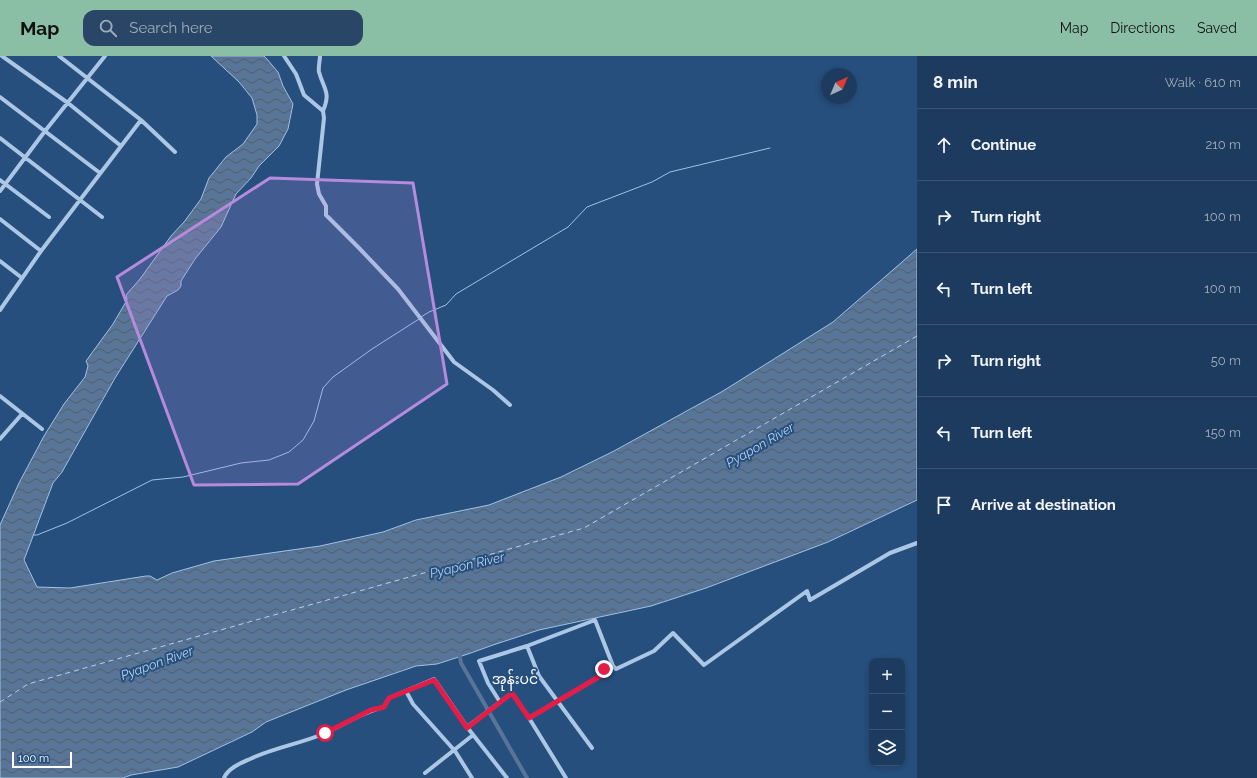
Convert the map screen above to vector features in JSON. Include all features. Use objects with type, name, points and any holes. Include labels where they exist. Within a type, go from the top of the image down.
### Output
[{"type":"street","points":[[2,56],[68,103],[121,146]]},
{"type":"street","points":[[59,56],[141,120],[175,152]]},
{"type":"street","points":[[0,191],[87,77],[105,56]]},
{"type":"street","points":[[284,56],[296,74],[304,96],[323,111]]},
{"type":"street","points":[[320,56],[319,70],[328,94],[328,102],[323,111],[324,118],[317,184],[319,194],[326,206],[326,213],[398,289],[417,316],[454,362],[493,390],[510,405]]},
{"type":"street","points":[[0,97],[100,173]]},
{"type":"street","points":[[0,310],[41,251],[141,120]]},
{"type":"street","points":[[0,138],[102,218]]},
{"type":"street","points":[[0,180],[50,217]]},
{"type":"street","points":[[0,219],[41,251]]},
{"type":"street","points":[[0,261],[22,278]]},
{"type":"street","points":[[0,302],[4,305]]},
{"type":"street","points":[[0,396],[42,429]]},
{"type":"street","points":[[0,439],[22,414]]},
{"type":"street","points":[[500,702],[488,683],[479,661],[527,646],[595,620],[613,666],[616,669],[654,651],[673,633],[704,665],[807,590],[810,600],[890,553],[917,542]]},
{"type":"street","points":[[527,646],[539,676],[592,748]]},
{"type":"street","points":[[529,718],[602,675],[604,669],[613,666]]},
{"type":"street","points":[[224,778],[226,772],[251,759],[325,733],[371,710],[384,707],[389,698],[434,680],[467,728],[506,778]]},
{"type":"street","points":[[406,691],[413,704],[455,750],[472,778]]},
{"type":"street","points":[[467,728],[512,693],[566,778]]},
{"type":"street","points":[[425,773],[473,735]]},
{"type":"highlighted area","points":[[270,178],[413,183],[447,384],[298,484],[194,485],[117,277]]},
{"type":"water","name":"Pyapon River","points":[[211,56],[264,56],[278,72],[283,86],[293,104],[288,129],[279,146],[259,166],[251,178],[236,194],[221,227],[195,259],[181,281],[181,286],[178,290],[167,296],[115,378],[62,472],[53,483],[24,560],[37,587],[70,588],[146,576],[150,576],[157,580],[172,573],[214,561],[320,546],[383,532],[416,520],[489,505],[561,477],[614,451],[723,391],[833,322],[917,249],[917,500],[828,542],[706,588],[651,606],[539,630],[437,664],[416,666],[346,690],[266,722],[252,732],[178,767],[131,775],[123,778],[0,778],[0,525],[19,483],[44,436],[64,404],[85,377],[88,366],[86,361],[113,324],[127,300],[126,295],[201,199],[209,178],[226,157],[243,144],[257,124],[257,115],[252,98],[239,82]]},
{"type":"waterway","points":[[421,317],[446,305],[456,294],[568,227],[587,207],[652,182],[670,172],[770,148]]},
{"type":"waterway","points":[[34,535],[67,523],[152,480],[183,477],[241,463],[269,460],[289,452],[303,440],[314,421],[323,388],[333,377],[372,349],[419,319]]},
{"type":"waterway","points":[[459,651],[461,663],[527,778]]},
{"type":"ferry route","points":[[0,702],[28,684],[584,528],[917,336]]},
{"type":"district","name":"အုန်းပင်","points":[[515,679]]},
{"type":"route","points":[[325,733],[371,710],[384,707],[389,698],[434,680],[467,728],[512,693],[529,718],[602,675],[604,669]]}]
